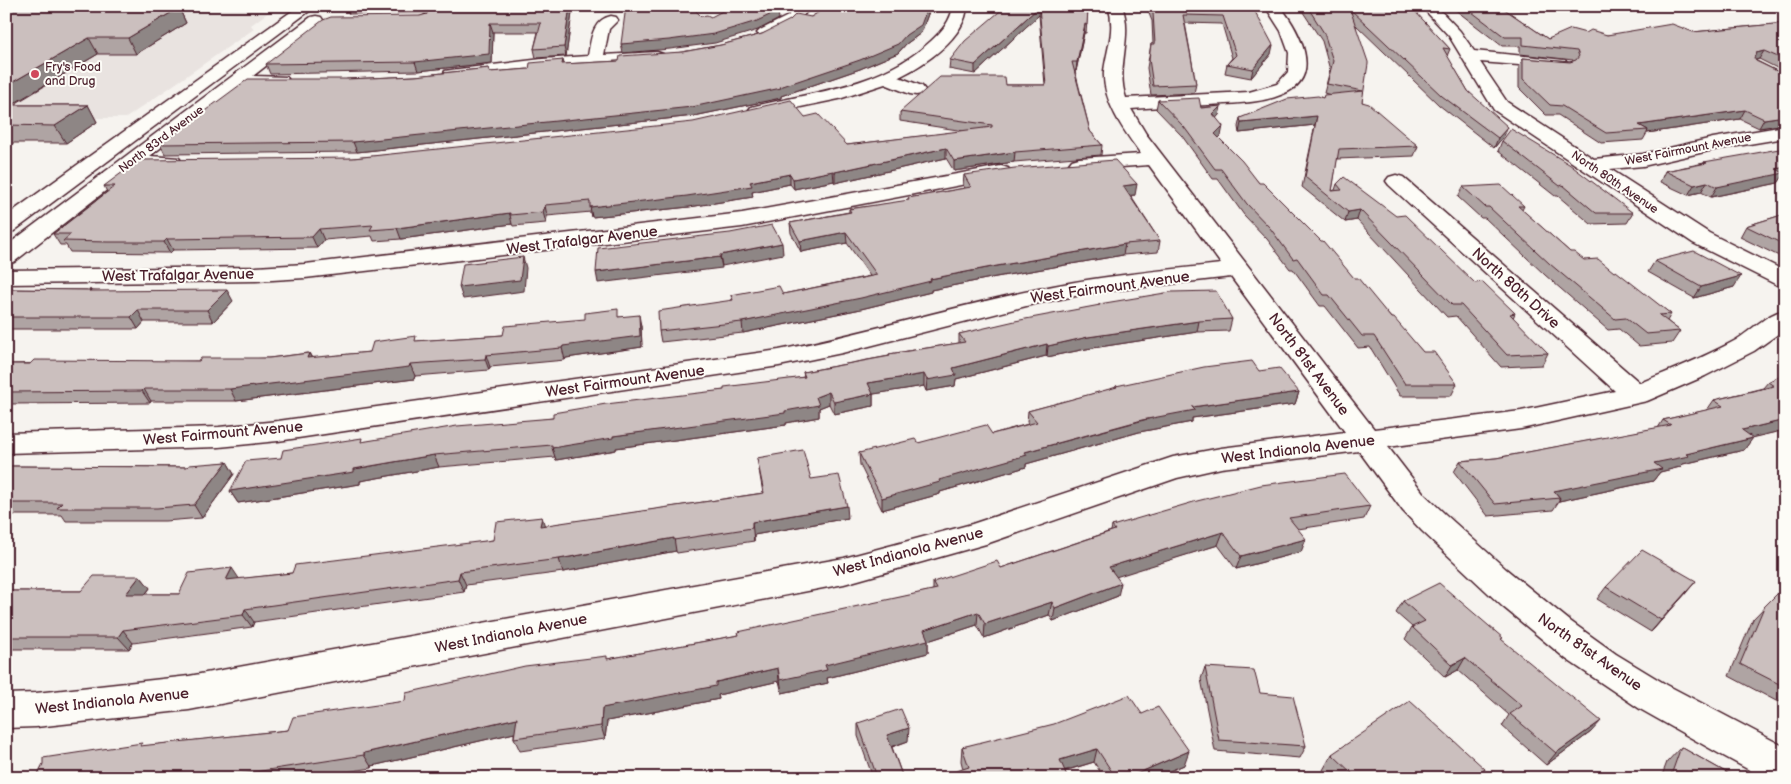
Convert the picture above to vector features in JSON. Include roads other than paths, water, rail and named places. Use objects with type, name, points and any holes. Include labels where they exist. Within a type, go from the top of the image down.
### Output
[{"type":"street","points":[[750,39],[793,19],[804,6]]},
{"type":"street","points":[[740,114],[832,94],[886,78],[910,66],[938,44],[956,22],[960,14],[960,6]]},
{"type":"street","name":"North 81st Avenue","points":[[1115,6],[1120,29],[1113,63],[1113,83],[1120,104],[1134,131],[1152,159],[1414,503],[1452,541],[1517,599],[1580,648],[1663,703],[1785,768]]},
{"type":"street","points":[[1120,104],[1249,97],[1266,94],[1282,88],[1292,80],[1299,65],[1289,34],[1272,6]]},
{"type":"street","name":"North 80th Avenue","points":[[1428,6],[1455,34],[1500,106],[1701,238],[1785,280]]},
{"type":"street","name":"North 83rd Avenue","points":[[6,226],[290,20],[317,15]]},
{"type":"street","name":"North 83rd Avenue","points":[[6,257],[236,81],[317,15]]},
{"type":"street","points":[[595,60],[602,27],[611,20]]},
{"type":"street","points":[[435,76],[595,60],[670,55]]},
{"type":"street","points":[[1470,56],[1565,64]]},
{"type":"street","points":[[886,78],[916,90]]},
{"type":"street","points":[[236,81],[293,81]]},
{"type":"street","name":"West Fairmount Avenue","points":[[1592,165],[1643,160],[1713,144],[1785,132]]},
{"type":"street","points":[[1059,165],[1152,159]]},
{"type":"street","points":[[131,162],[190,162]]},
{"type":"street","name":"West Trafalgar Avenue","points":[[6,277],[256,274],[314,270],[742,220],[971,176],[1023,169]]},
{"type":"street","name":"North 80th Drive","points":[[1396,181],[1637,395]]},
{"type":"street","name":"West Fairmount Avenue","points":[[6,442],[219,437],[329,424],[779,358],[842,345],[1033,297],[1091,286],[1236,270]]},
{"type":"street","name":"West Indianola Avenue","points":[[6,711],[36,710],[190,693],[844,571],[975,535],[1173,468],[1221,458],[1521,420],[1637,395],[1696,370],[1745,345],[1785,317]]},
{"type":"place","name":"Fry's Food and Drug","points":[[35,74]]}]
